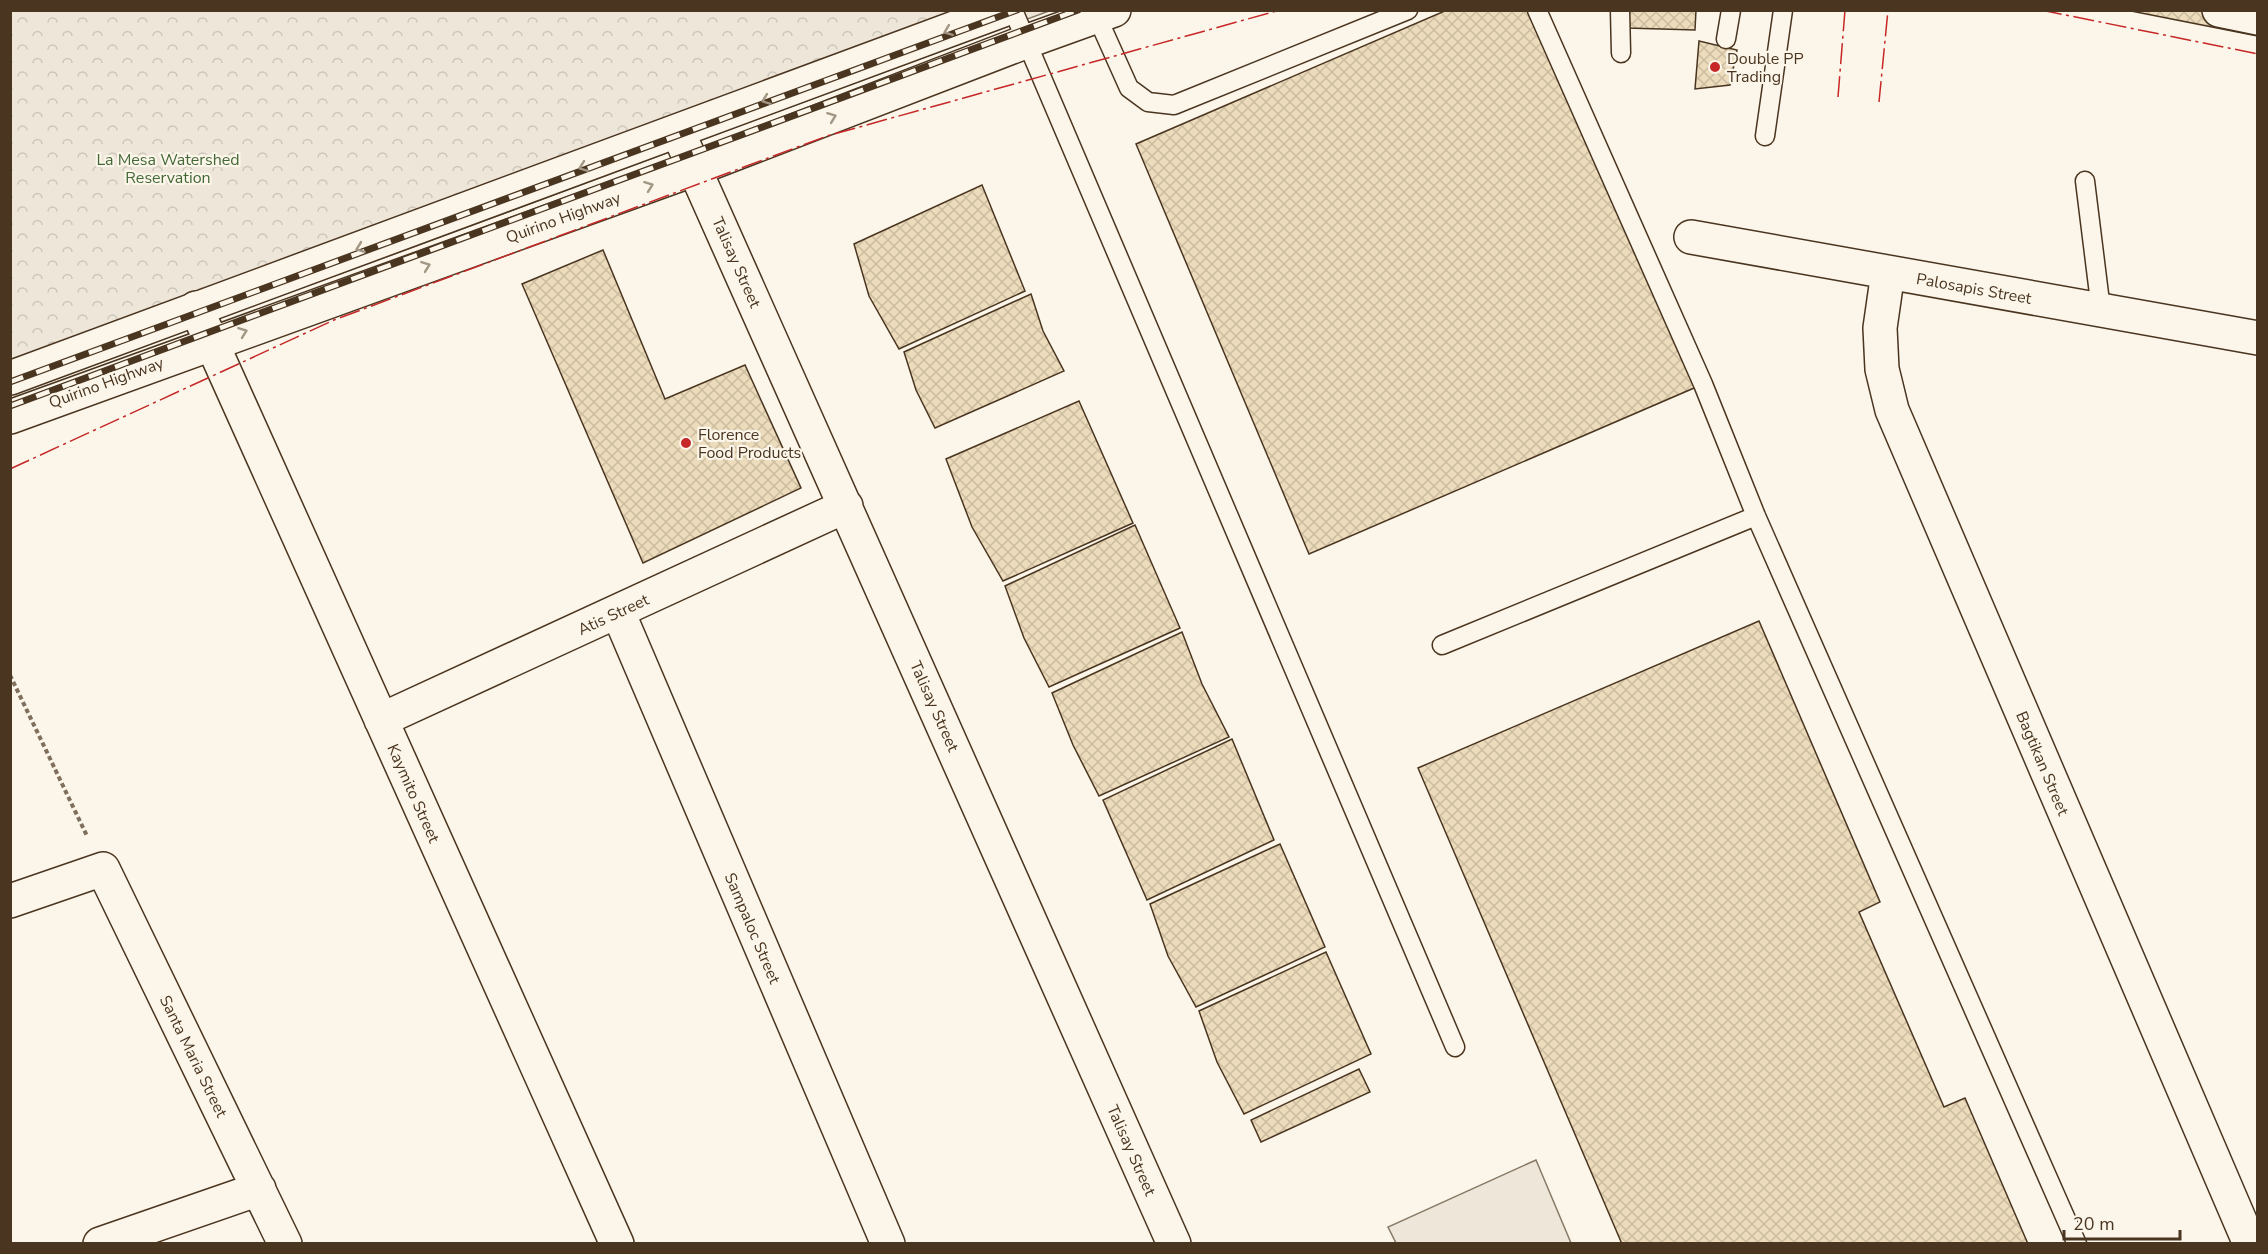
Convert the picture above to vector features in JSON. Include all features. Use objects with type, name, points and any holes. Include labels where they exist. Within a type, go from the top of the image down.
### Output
[{"type":"street","points":[[10,378],[1003,10]]},
{"type":"street","points":[[2219,10],[2258,18]]},
{"type":"street","name":"Quirino Highway","points":[[10,417],[696,169],[1102,13]]},
{"type":"street","name":"Talisay Street","points":[[678,132],[1174,1244]]},
{"type":"street","name":"Palosapis Street","points":[[1691,237],[2258,338]]},
{"type":"street","name":"Bagtikan Street","points":[[1888,273],[1880,328],[1882,369],[1892,410],[2250,1244]]},
{"type":"street","name":"Kaymito Street","points":[[196,308],[618,1244]]},
{"type":"street","name":"Atis Street","points":[[381,720],[846,506]]},
{"type":"street","name":"Sampaloc Street","points":[[618,612],[888,1244]]},
{"type":"street","points":[[10,901],[103,869]]},
{"type":"street","name":"Santa Maria Street","points":[[103,869],[285,1244]]},
{"type":"street","points":[[100,1244],[259,1189]]},
{"type":"lane","points":[[1013,10],[1455,1047]]},
{"type":"lane","points":[[1102,13],[1129,88],[1148,102],[1174,105],[1408,10]]},
{"type":"lane","points":[[1537,10],[1703,384],[1756,516],[2077,1244]]},
{"type":"lane","points":[[1620,10],[1621,53]]},
{"type":"lane","points":[[1726,39],[1731,10]]},
{"type":"lane","points":[[1765,136],[1783,10]]},
{"type":"lane","points":[[2085,181],[2101,310]]},
{"type":"lane","points":[[1442,645],[1756,516]]},
{"type":"path","points":[[10,675],[103,869]]},
{"type":"green space","name":"La Mesa Watershed Reservation","points":[[11,11],[1049,11],[11,394]]},
{"type":"green space","points":[[1536,1160],[1571,1243],[1396,1243],[1388,1227]]},
{"type":"building","points":[[1447,10],[1535,10],[1701,385],[1309,554],[1136,144]]},
{"type":"building","points":[[1627,10],[1696,10],[1695,30],[1627,28]]},
{"type":"building","points":[[2126,10],[2258,10],[2258,36]]},
{"type":"building","name":"Double PP Trading","points":[[1699,41],[1737,50],[1730,85],[1695,89]]},
{"type":"building","points":[[982,185],[1025,291],[899,349],[869,296],[854,244]]},
{"type":"building","name":"Florence Food Products","points":[[603,250],[665,399],[745,365],[801,488],[643,563],[522,284]]},
{"type":"building","points":[[1031,294],[1043,331],[1064,371],[935,428],[916,390],[904,352]]},
{"type":"building","points":[[1079,401],[1133,523],[1003,581],[972,527],[946,459]]},
{"type":"building","points":[[1135,525],[1180,628],[1049,687],[1024,638],[1005,586]]},
{"type":"building","points":[[1759,621],[1880,902],[1859,912],[1944,1107],[1965,1098],[2028,1244],[1622,1244],[1418,768]]},
{"type":"building","points":[[1182,632],[1202,684],[1229,737],[1099,796],[1073,745],[1052,693]]},
{"type":"building","points":[[1232,739],[1274,840],[1147,900],[1103,800]]},
{"type":"building","points":[[1280,844],[1325,947],[1196,1007],[1168,956],[1150,904]]},
{"type":"building","points":[[1326,952],[1371,1054],[1244,1114],[1217,1062],[1199,1011]]},
{"type":"building","points":[[1359,1069],[1370,1092],[1261,1142],[1251,1120]]},
{"type":"railway","points":[[10,382],[1017,10]]},
{"type":"railway","points":[[10,406],[1078,10]]},
{"type":"power","points":[[10,469],[334,320],[827,136],[1280,10]]},
{"type":"power","points":[[1838,97],[1845,10]]},
{"type":"power","points":[[1879,102],[1888,10]]},
{"type":"power","points":[[2041,10],[2258,54]]},
{"type":"place","name":"Double PP Trading","points":[[1715,67]]},
{"type":"place","name":"Florence Food Products","points":[[686,443]]}]
